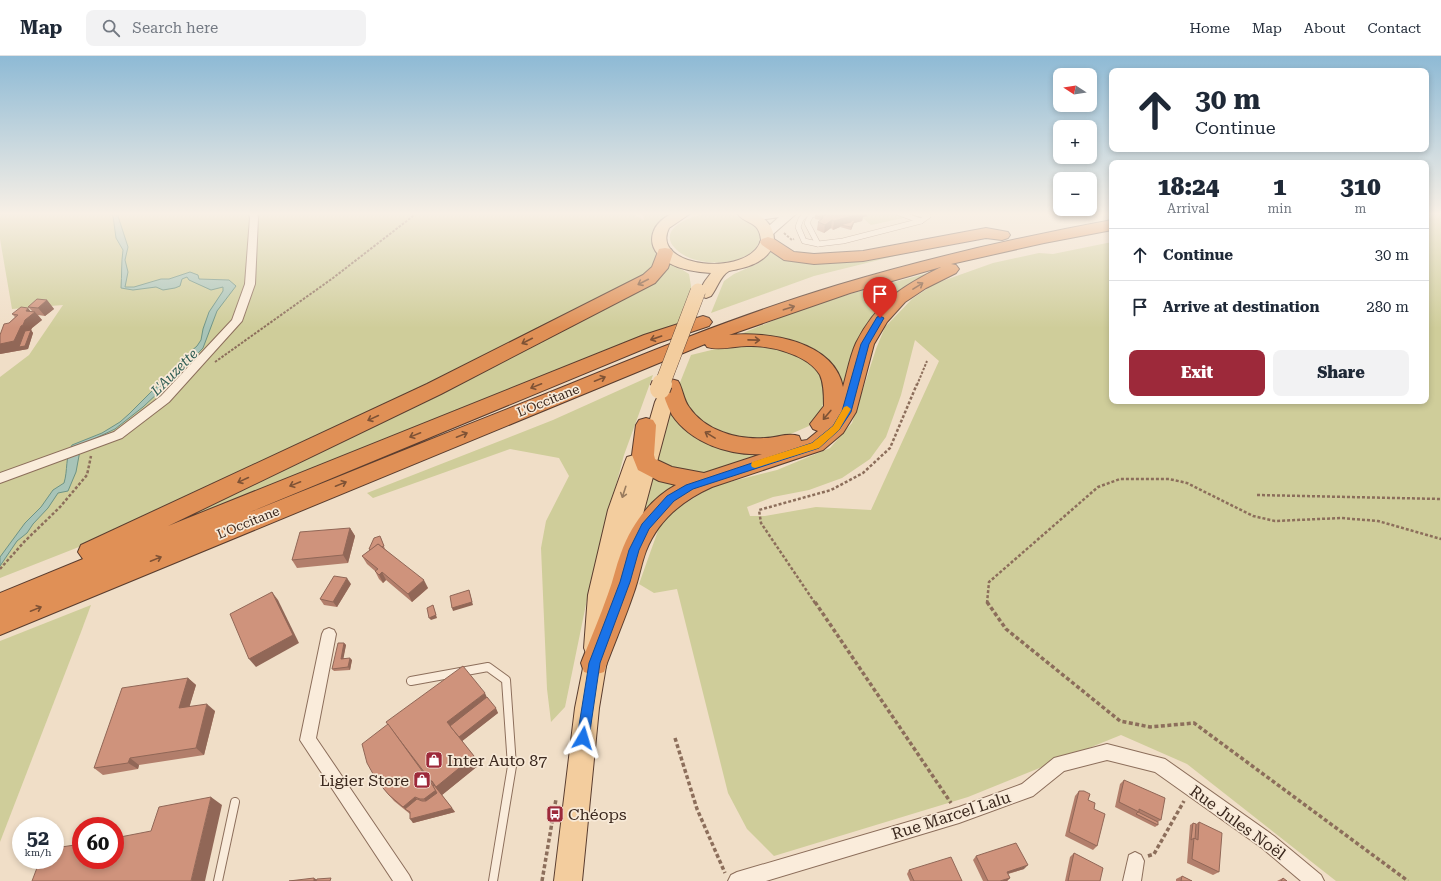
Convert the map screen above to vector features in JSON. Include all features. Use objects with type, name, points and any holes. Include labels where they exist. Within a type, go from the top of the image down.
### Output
[{"type":"highway","points":[[785,252],[790,256],[814,259],[889,252]]},
{"type":"highway","name":"L'Occitane","points":[[0,604],[651,339],[842,276],[933,252]]},
{"type":"highway","name":"L'Occitane","points":[[0,624],[647,360],[751,320],[842,290],[945,260],[982,252]]},
{"type":"highway","points":[[594,663],[625,582],[634,550],[645,526],[670,499],[689,487],[704,481],[815,445],[836,428],[846,412],[865,344],[880,318],[900,298],[920,284],[950,268],[1006,252]]},
{"type":"highway","points":[[0,593],[137,531],[434,389],[649,279],[657,274],[661,267],[665,253]]},
{"type":"highway","points":[[647,360],[703,345],[735,339],[771,340],[794,347],[815,359],[828,373],[833,389],[834,407],[820,423],[804,437],[781,444],[757,447],[732,444],[712,438],[691,423],[678,408],[665,388]]},
{"type":"highway","points":[[646,425],[644,455],[646,464],[667,475],[704,481]]},
{"type":"main road","points":[[665,253],[671,258],[687,265],[705,268],[724,268],[740,265],[754,259],[762,252]]},
{"type":"main road","points":[[687,265],[702,292]]},
{"type":"main road","points":[[594,663],[599,595],[618,510],[646,425],[665,388],[702,292],[724,268]]},
{"type":"main road","points":[[568,881],[586,708],[594,663],[611,592],[664,402],[665,388]]},
{"type":"street","points":[[0,478],[67,452],[92,445],[118,435],[165,400],[237,321],[250,284],[252,252]]},
{"type":"street","points":[[329,634],[308,740],[403,881]]},
{"type":"street","name":"Rue Marcel Lalu","points":[[737,881],[960,815],[1027,790],[1060,764],[1107,752],[1159,765]]},
{"type":"street","name":"Rue Jules Noël","points":[[1159,765],[1268,842],[1315,881]]},
{"type":"street","points":[[1132,881],[1135,861]]},
{"type":"lane","points":[[411,681],[488,667],[506,680],[512,766],[493,881]]},
{"type":"lane","points":[[218,881],[235,802]]},
{"type":"path","points":[[210,366],[333,278],[367,252]]},
{"type":"path","points":[[927,361],[890,448],[863,473],[831,490],[759,510],[761,523],[960,815]]},
{"type":"path","points":[[0,568],[60,507],[87,475],[92,445]]},
{"type":"path","points":[[1408,881],[1194,723],[1150,727],[1120,721],[1006,629],[987,603],[990,582],[1098,487],[1120,479],[1169,479],[1187,483],[1253,516],[1275,521],[1341,518],[1378,521],[1441,539]]},
{"type":"path","points":[[1257,495],[1441,499]]},
{"type":"path","points":[[675,738],[697,809],[728,881]]},
{"type":"path","points":[[1135,861],[1154,854],[1192,788]]},
{"type":"shaded area","points":[[2,252],[656,252],[660,258],[653,273],[173,510],[0,578],[0,377],[29,355],[63,305],[12,309]]},
{"type":"shaded area","points":[[679,252],[752,252],[738,259],[719,262],[699,261]]},
{"type":"shaded area","points":[[771,252],[779,252],[823,262],[899,255],[814,276],[711,313],[724,281],[734,274],[759,263]]},
{"type":"shaded area","points":[[1065,252],[1109,252],[1109,404],[1429,404],[1429,252],[1441,252],[1441,881],[1336,881],[1187,764],[1121,735],[968,797],[774,856],[747,829],[728,793],[677,589],[654,593],[639,584],[660,525],[678,508],[713,486],[777,470],[830,448],[852,423],[876,349],[885,327],[912,299],[934,284],[993,263],[1039,253],[1053,254]],"holes":[[[915,340],[939,361],[871,510],[816,507],[765,516],[750,516],[747,507],[773,497],[809,490],[842,478],[870,459],[886,437],[901,395]]]},
{"type":"shaded area","points":[[670,262],[689,274],[692,292],[681,323],[133,539],[653,282],[664,273]]},
{"type":"shaded area","points":[[932,272],[855,354],[840,394],[837,372],[829,360],[818,351],[792,340],[764,336],[736,336],[813,304]]},
{"type":"shaded area","points":[[732,345],[766,345],[799,356],[817,370],[824,385],[824,401],[820,414],[809,426],[775,439],[732,439],[696,421],[683,398],[679,385],[691,355]]},
{"type":"shaded area","points":[[653,375],[624,455],[591,580],[565,707],[551,722],[547,689],[541,548],[546,521],[569,476],[559,458],[510,449],[373,498],[367,493],[553,420]]},
{"type":"shaded area","points":[[669,407],[671,414],[685,428],[790,449],[731,468],[699,474],[672,472],[657,461]]},
{"type":"shaded area","points":[[649,473],[679,483],[632,531]]},
{"type":"shaded area","points":[[91,605],[81,632],[0,842],[0,641]]},
{"type":"water","name":"L'Auzette","points":[[123,252],[127,252],[125,260],[128,272],[125,287],[134,287],[161,279],[169,279],[190,272],[198,275],[199,279],[229,280],[236,286],[217,311],[203,348],[176,376],[143,407],[115,429],[81,445],[76,472],[68,491],[58,493],[48,508],[27,533],[17,541],[0,566],[0,557],[25,523],[41,507],[53,490],[64,483],[68,454],[72,445],[102,433],[120,422],[165,380],[181,360],[197,346],[201,340],[209,312],[223,291],[223,287],[211,290],[189,280],[187,277],[182,279],[180,286],[163,290],[156,287],[133,290],[121,288]]},
{"type":"building","points":[[37,299],[47,300],[38,308],[28,307]]},
{"type":"building","points":[[21,307],[28,308],[26,311],[35,312],[25,320],[14,341],[0,344],[0,335],[4,324],[9,323],[18,315],[12,314]]},
{"type":"building","points":[[31,330],[25,346],[19,347],[25,331]]},
{"type":"building","points":[[350,528],[343,555],[292,560],[300,532]]},
{"type":"building","points":[[380,536],[384,546],[382,547],[378,544],[371,550],[369,549],[374,538]]},
{"type":"building","points":[[378,544],[424,580],[408,594],[382,572],[379,575],[375,571],[378,569],[362,556]]},
{"type":"building","points":[[334,576],[347,578],[333,602],[320,599]]},
{"type":"building","points":[[469,590],[472,602],[452,608],[450,596]]},
{"type":"building","points":[[272,592],[293,635],[249,659],[230,614]]},
{"type":"building","points":[[433,605],[436,615],[429,618],[427,608]]},
{"type":"building","points":[[338,643],[344,643],[341,659],[350,658],[348,667],[332,669]]},
{"type":"building","points":[[463,666],[485,693],[447,722],[474,756],[436,787],[386,722]]},
{"type":"building","points":[[188,678],[179,708],[207,704],[196,748],[130,758],[128,763],[94,768],[122,688]]},
{"type":"building","points":[[487,697],[496,708],[459,737],[450,726]]},
{"type":"building","points":[[388,724],[436,790],[424,799],[415,797],[403,807],[389,795],[377,781],[367,763],[362,744]]},
{"type":"building","points":[[1124,780],[1165,798],[1161,820],[1139,809],[1139,812],[1119,802]]},
{"type":"building","points":[[434,785],[452,808],[410,819],[410,812],[405,809],[417,799],[426,801],[437,793],[433,786]]},
{"type":"building","points":[[1079,791],[1084,791],[1090,794],[1088,800],[1095,803],[1094,809],[1105,814],[1097,846],[1069,832]]},
{"type":"building","points":[[211,797],[191,881],[32,881],[37,869],[64,869],[64,847],[72,845],[72,869],[124,869],[124,836],[151,831],[159,807]]},
{"type":"building","points":[[1138,812],[1158,822],[1158,825],[1136,814]]},
{"type":"building","points":[[1199,822],[1222,833],[1219,872],[1192,859],[1194,838],[1198,840]]},
{"type":"building","points":[[1193,823],[1196,824],[1195,839],[1194,838],[1191,840]]},
{"type":"building","points":[[1016,843],[1028,865],[1007,872],[1010,878],[1000,881],[988,881],[976,856]]},
{"type":"building","points":[[1074,853],[1103,868],[1100,881],[1068,881]]},
{"type":"building","points":[[951,857],[962,881],[914,881],[909,870]]},
{"type":"building","points":[[1182,876],[1192,881],[1181,881]]},
{"type":"building","points":[[314,878],[314,881],[289,881]]},
{"type":"building","points":[[331,878],[330,881],[316,881],[317,879]]},
{"type":"slow traffic","points":[[755,465],[815,445],[836,428],[847,409]]},
{"type":"place","name":"Inter Auto 87","points":[[434,760]]},
{"type":"place","name":"Ligier Store","points":[[422,780]]},
{"type":"place","name":"Chéops","points":[[555,814]]},
{"type":"route","points":[[583,738],[586,708],[594,663],[625,582],[634,550],[645,526],[670,499],[689,487],[815,445],[836,428],[846,412],[865,344],[880,318]]}]
